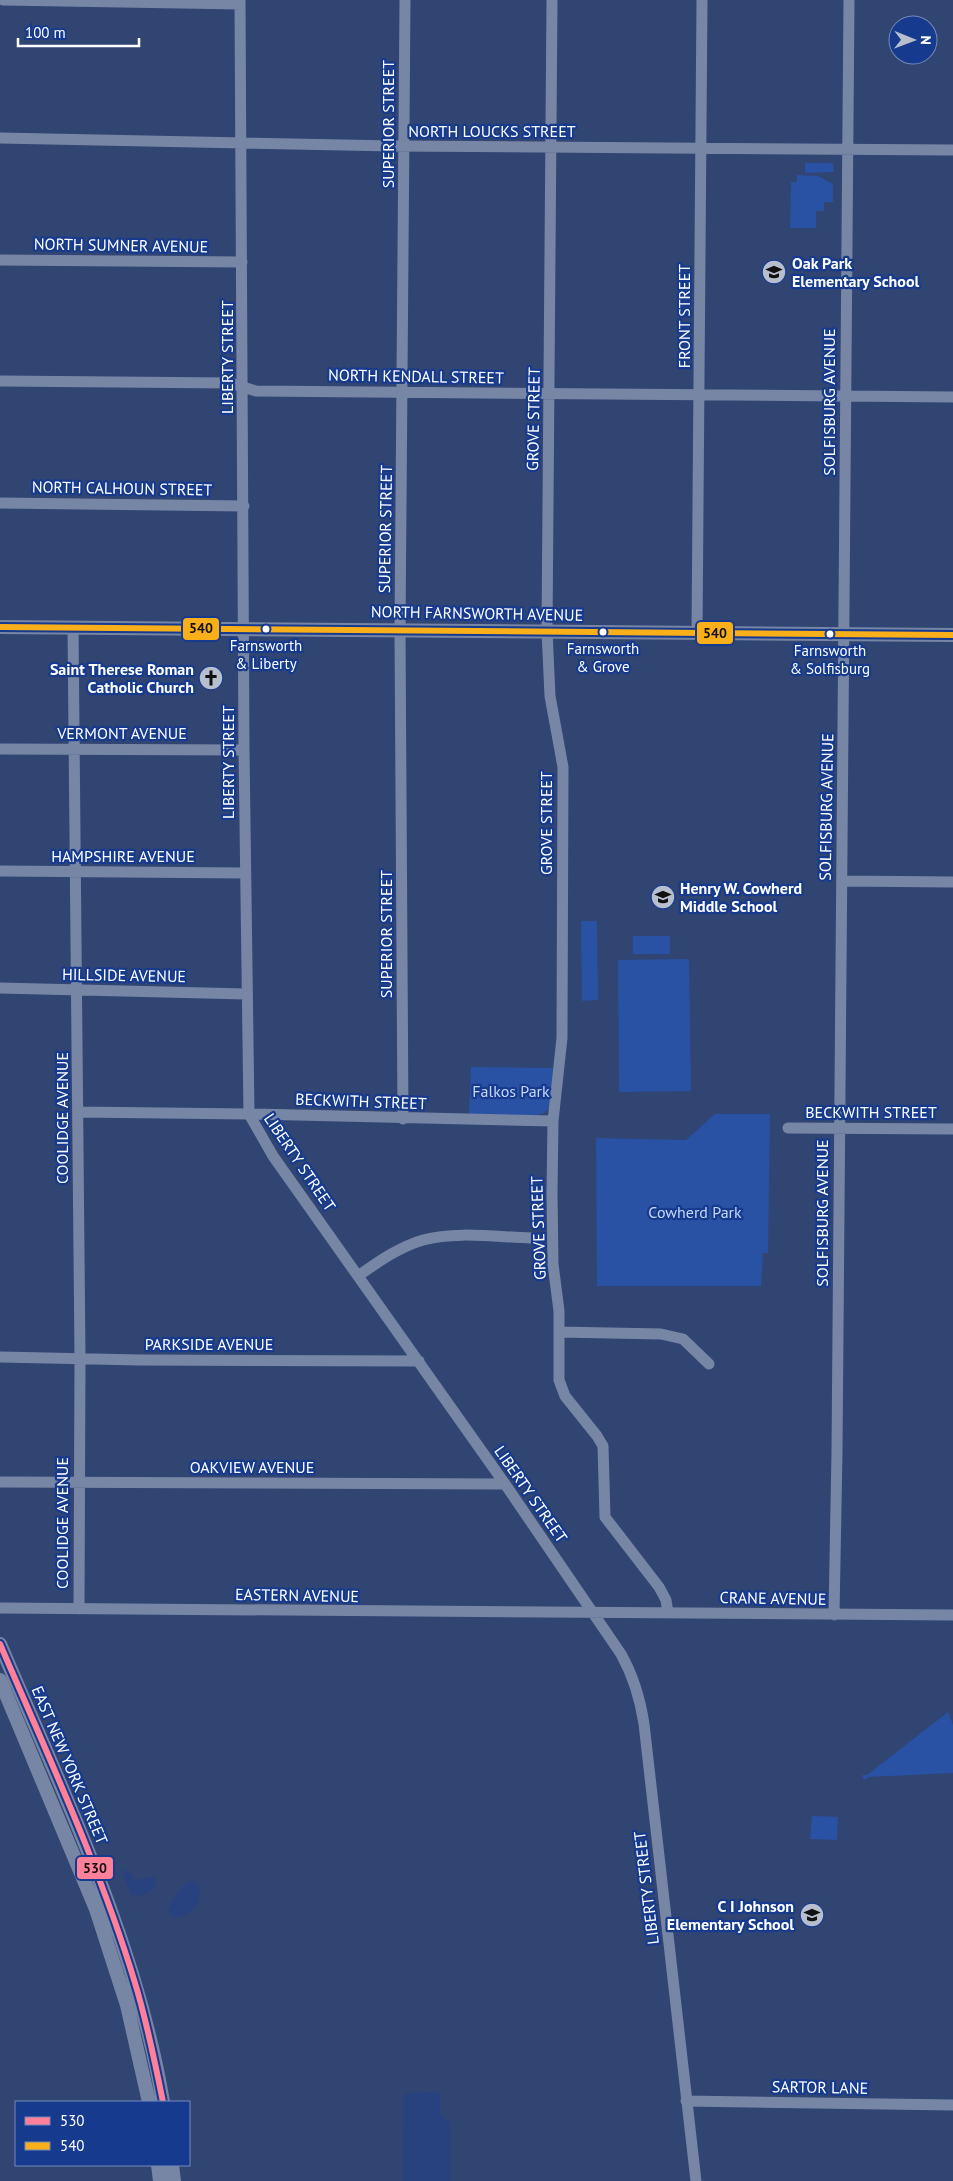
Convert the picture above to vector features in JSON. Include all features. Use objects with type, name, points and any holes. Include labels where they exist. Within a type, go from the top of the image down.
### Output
[{"type":"main road","name":"NORTH FARNSWORTH AVENUE","points":[[0,627],[953,635]]},
{"type":"main road","name":"EAST NEW YORK STREET","points":[[0,1644],[95,1868],[117,1927],[143,2010],[163,2101]]},
{"type":"main road","name":"EAST NEW YORK STREET","points":[[0,1680],[96,1909],[127,2005],[149,2101]]},
{"type":"main road","points":[[158,2166],[160,2181]]},
{"type":"main road","points":[[172,2166],[174,2181]]},
{"type":"street","points":[[3,0],[240,2]]},
{"type":"street","name":"SUPERIOR STREET","points":[[403,1119],[400,630],[404,393],[405,0]]},
{"type":"street","name":"GROVE STREET","points":[[552,0],[547,632],[550,696],[563,767],[562,1038],[553,1121],[553,1264],[559,1311],[559,1380],[565,1396],[598,1436],[602,1446],[605,1517],[659,1587],[666,1600],[668,1613]]},
{"type":"street","name":"FRONT STREET","points":[[697,632],[702,0]]},
{"type":"street","name":"SOLFISBURG AVENUE","points":[[834,1615],[849,0]]},
{"type":"street","name":"LIBERTY STREET","points":[[240,2],[244,506],[243,629],[246,994],[249,1114],[273,1156],[505,1484],[628,1666],[634,1678],[641,1704],[696,2181]]},
{"type":"street","name":"NORTH LOUCKS STREET","points":[[0,138],[552,148],[953,150]]},
{"type":"street","name":"NORTH SUMNER AVENUE","points":[[0,260],[242,262]]},
{"type":"street","name":"NORTH KENDALL STREET","points":[[0,381],[230,383],[256,391],[953,397]]},
{"type":"street","name":"NORTH CALHOUN STREET","points":[[0,503],[244,506]]},
{"type":"street","name":"COOLIDGE AVENUE","points":[[74,627],[74,872],[77,991],[80,1358],[78,1482],[79,1609]]},
{"type":"street","name":"VERMONT AVENUE","points":[[0,749],[244,750]]},
{"type":"street","name":"HAMPSHIRE AVENUE","points":[[0,872],[245,873]]},
{"type":"street","points":[[842,881],[953,882]]},
{"type":"street","name":"HILLSIDE AVENUE","points":[[0,988],[246,994]]},
{"type":"street","name":"BECKWITH STREET","points":[[78,1112],[553,1121]]},
{"type":"street","name":"BECKWITH STREET","points":[[788,1128],[953,1129]]},
{"type":"street","points":[[358,1276],[389,1256],[423,1240],[456,1236],[531,1238]]},
{"type":"street","points":[[560,1332],[661,1334],[683,1339],[709,1364]]},
{"type":"street","name":"PARKSIDE AVENUE","points":[[0,1357],[140,1360],[419,1361]]},
{"type":"street","name":"OAKVIEW AVENUE","points":[[0,1482],[505,1484]]},
{"type":"street","name":"EASTERN AVENUE","points":[[0,1608],[593,1614]]},
{"type":"street","name":"CRANE AVENUE","points":[[593,1614],[953,1615]]},
{"type":"street","name":"SARTOR LANE","points":[[686,2101],[953,2105]]},
{"type":"green space","points":[[805,163],[833,163],[834,172],[805,173]]},
{"type":"green space","points":[[797,175],[818,176],[833,184],[833,202],[824,202],[824,211],[816,211],[816,228],[790,228],[791,182],[797,182]]},
{"type":"green space","points":[[581,921],[597,921],[598,1000],[582,1001]]},
{"type":"green space","points":[[633,936],[670,936],[670,954],[633,954]]},
{"type":"green space","points":[[689,959],[691,1091],[619,1092],[618,960]]},
{"type":"green space","name":"Falkos Park","points":[[471,1067],[553,1068],[549,1108],[544,1113],[537,1115],[469,1115]]},
{"type":"green space","name":"Cowherd Park","points":[[715,1114],[770,1114],[768,1253],[763,1253],[761,1286],[597,1286],[596,1138],[686,1140]]},
{"type":"green space","points":[[948,1712],[953,1725],[953,1773],[868,1777],[864,1780],[862,1775],[867,1775]]},
{"type":"green space","points":[[812,1816],[838,1817],[837,1840],[810,1839]]},
{"type":"shaded area","points":[[124,1870],[129,1871],[135,1880],[156,1878],[155,1887],[144,1895],[131,1894],[123,1875]]},
{"type":"shaded area","points":[[192,1881],[199,1885],[198,1903],[186,1915],[173,1917],[168,1911],[172,1902],[184,1885]]},
{"type":"shaded area","points":[[436,2092],[440,2095],[440,2115],[450,2123],[450,2181],[403,2181],[404,2095],[408,2093]]},
{"type":"transit line","name":"540","points":[[0,627],[953,635]]},
{"type":"transit line","name":"530","points":[[0,1644],[90,1854],[106,1897],[139,1998],[163,2101]]},
{"type":"place","name":"Oak Park Elementary School","points":[[774,272]]},
{"type":"place","name":"Farnsworth & Liberty","points":[[266,629]]},
{"type":"place","name":"Farnsworth & Grove","points":[[603,632]]},
{"type":"place","name":"Farnsworth & Solfisburg","points":[[830,634]]},
{"type":"place","name":"Saint Therese Roman Catholic Church","points":[[211,678]]},
{"type":"place","name":"Henry W. Cowherd Middle School","points":[[663,897]]},
{"type":"place","name":"C I Johnson Elementary School","points":[[812,1915]]}]
